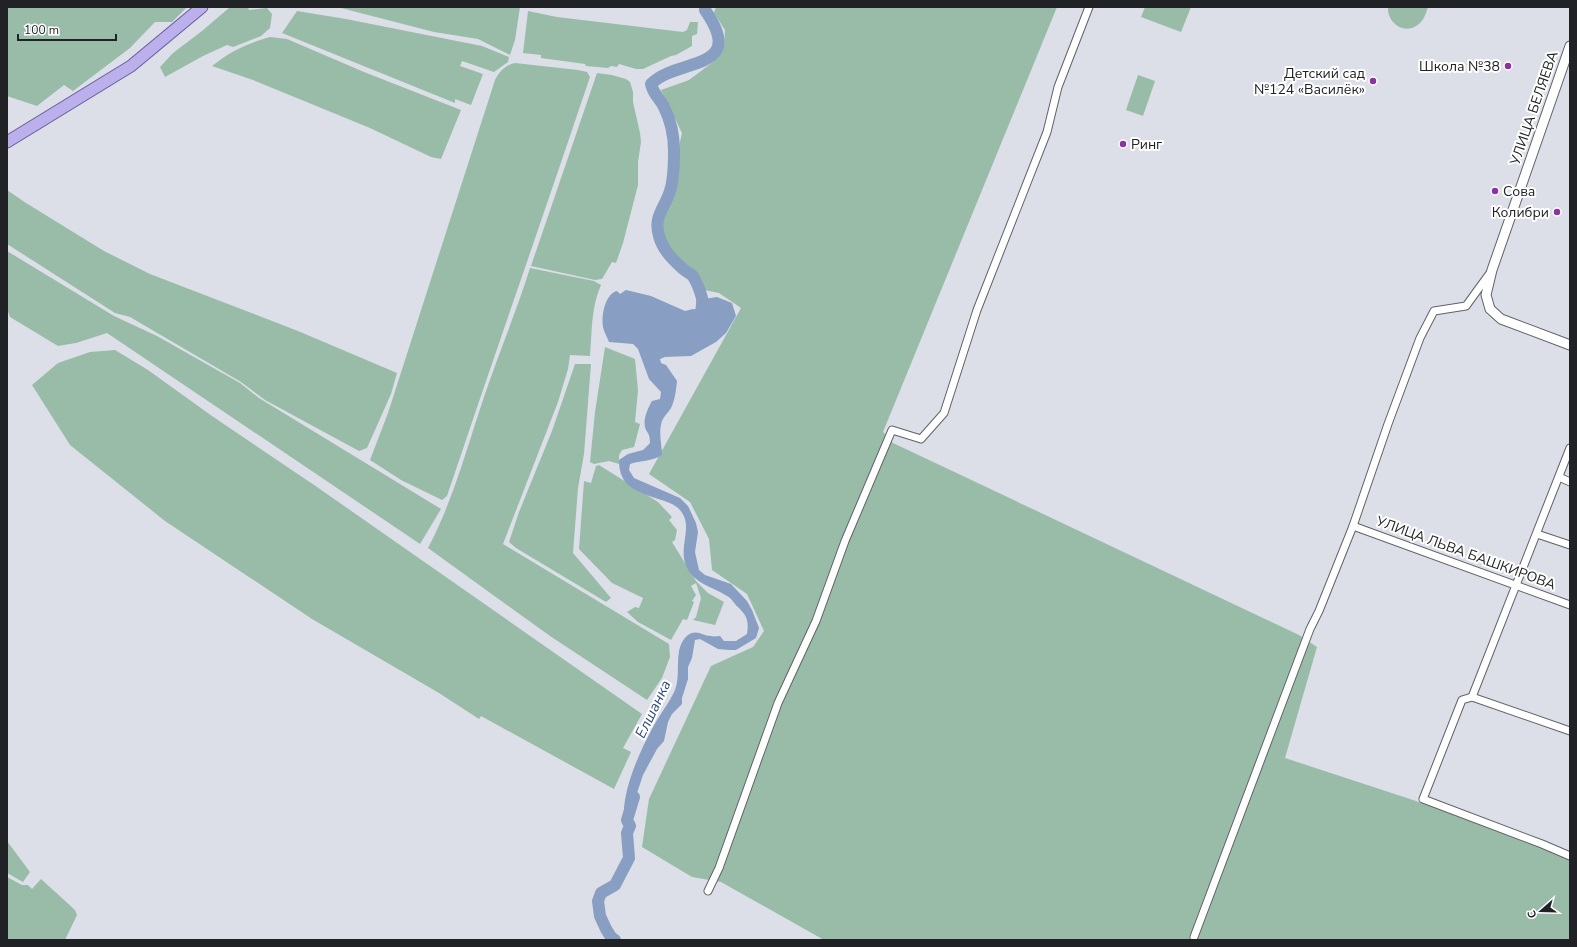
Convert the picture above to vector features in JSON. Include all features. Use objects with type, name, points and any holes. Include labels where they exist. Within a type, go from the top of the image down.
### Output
[{"type":"main road","points":[[7,142],[131,66],[202,7]]},
{"type":"street","points":[[708,891],[719,868],[778,703],[816,621],[846,541],[892,430],[921,439],[944,413],[977,310],[1047,132],[1058,87],[1089,7]]},
{"type":"street","name":"УЛИЦА БЕЛЯЕВА","points":[[1570,46],[1492,270],[1486,295],[1490,309],[1501,319],[1570,345]]},
{"type":"street","points":[[1194,937],[1310,629],[1319,611],[1353,526],[1417,346],[1434,311],[1466,306],[1492,270]]},
{"type":"street","points":[[1472,698],[1570,448]]},
{"type":"street","points":[[1559,478],[1570,482]]},
{"type":"street","name":"УЛИЦА ЛЬВА БАШКИРОВА","points":[[1353,526],[1570,605]]},
{"type":"street","points":[[1537,534],[1570,545]]},
{"type":"street","points":[[1570,731],[1472,698],[1462,700],[1423,799],[1570,856]]},
{"type":"green space","points":[[7,7],[187,7],[172,22],[155,22],[130,48],[73,91],[64,85],[37,106],[7,96]]},
{"type":"green space","points":[[230,7],[248,7],[249,10],[267,8],[272,14],[270,28],[261,36],[233,47],[227,45],[203,56],[165,77],[160,67],[173,53]]},
{"type":"green space","points":[[337,7],[520,7],[515,40],[510,55],[478,39],[434,32]]},
{"type":"green space","points":[[716,7],[1057,7],[883,432],[893,443],[1299,635],[1317,647],[1285,758],[1416,801],[1570,857],[1570,940],[824,940],[721,882],[692,877],[642,847],[649,799],[711,666],[753,647],[764,631],[747,594],[712,570],[709,539],[690,502],[649,474],[741,308],[719,293],[704,290],[665,242],[660,224],[682,133],[661,90],[689,80],[713,62],[724,44],[725,30],[714,13]]},
{"type":"green space","points":[[1145,7],[1191,7],[1181,32],[1141,17]]},
{"type":"green space","points":[[1388,7],[1428,7],[1421,22],[1408,29],[1394,23],[1388,13]]},
{"type":"green space","points":[[297,11],[346,19],[482,46],[509,57],[508,62],[494,72],[462,61],[460,66],[483,74],[471,105],[455,99],[455,103],[282,33]]},
{"type":"green space","points":[[528,11],[557,17],[683,32],[687,30],[690,22],[698,22],[697,34],[692,36],[692,46],[676,55],[643,69],[636,69],[619,64],[617,67],[611,66],[608,68],[586,66],[585,64],[541,58],[541,55],[523,53]]},
{"type":"green space","points":[[270,37],[287,39],[364,72],[461,110],[441,159],[431,157],[370,128],[253,80],[212,66],[240,48]]},
{"type":"green space","points":[[515,63],[578,70],[587,72],[590,77],[447,496],[442,500],[401,480],[370,460],[388,413],[495,80],[503,69],[508,65]]},
{"type":"green space","points":[[597,73],[612,75],[626,79],[630,82],[641,142],[638,162],[638,185],[623,243],[616,263],[612,262],[602,279],[595,280],[531,266]]},
{"type":"green space","points":[[1138,75],[1155,81],[1143,116],[1126,110]]},
{"type":"green space","points":[[7,190],[104,251],[150,274],[298,331],[397,373],[391,394],[367,448],[359,451],[265,400],[241,382],[130,317],[115,313],[7,244]]},
{"type":"green space","points":[[7,251],[114,316],[157,336],[240,383],[259,398],[441,509],[420,544],[107,333],[76,343],[58,346],[10,317],[7,309]]},
{"type":"green space","points":[[530,268],[594,281],[601,285],[595,302],[590,356],[570,355],[568,369],[558,402],[503,544],[669,644],[670,657],[662,678],[647,700],[550,636],[428,548],[437,531],[451,495]]},
{"type":"green space","points":[[605,347],[635,359],[638,390],[635,422],[640,424],[634,447],[622,450],[619,455],[619,464],[609,461],[594,464],[590,462],[595,412]]},
{"type":"green space","points":[[115,350],[148,370],[642,714],[623,748],[631,752],[614,789],[481,716],[479,719],[439,693],[312,619],[165,521],[70,445],[32,385],[58,363],[90,352]]},
{"type":"green space","points":[[575,364],[591,364],[584,454],[578,488],[573,553],[611,598],[606,602],[516,548],[509,542],[519,512],[552,431]]},
{"type":"green space","points":[[599,465],[658,502],[672,517],[669,520],[677,530],[675,540],[672,542],[696,581],[708,593],[724,602],[715,625],[693,620],[696,617],[701,598],[696,583],[691,586],[696,595],[692,601],[694,602],[687,620],[683,619],[671,640],[638,622],[627,612],[635,607],[639,608],[643,598],[612,583],[579,549],[584,481],[591,483],[596,466]]},
{"type":"green space","points":[[7,841],[30,872],[23,882],[7,873]]},
{"type":"green space","points":[[7,877],[22,885],[28,885],[32,889],[41,879],[75,910],[77,915],[65,940],[7,940]]},
{"type":"water","points":[[626,290],[651,296],[685,311],[693,309],[701,310],[704,305],[703,299],[717,297],[732,303],[736,316],[726,333],[716,342],[691,356],[665,357],[660,359],[661,363],[666,365],[677,381],[672,405],[661,425],[660,434],[662,455],[654,459],[630,464],[629,470],[634,478],[680,498],[688,506],[696,523],[698,532],[695,552],[699,570],[705,575],[731,584],[747,601],[759,628],[756,638],[736,650],[718,649],[700,639],[695,640],[692,658],[688,667],[688,679],[682,698],[682,704],[672,714],[668,722],[664,741],[657,749],[643,775],[637,793],[633,816],[629,810],[624,818],[624,807],[632,772],[647,739],[675,690],[678,676],[680,647],[683,640],[691,633],[697,633],[708,636],[720,636],[724,641],[736,641],[747,634],[748,625],[741,610],[730,598],[699,581],[691,574],[686,565],[684,556],[686,523],[684,515],[678,508],[668,502],[630,487],[622,476],[619,460],[628,454],[643,450],[650,443],[649,435],[645,427],[645,417],[652,401],[660,399],[661,392],[649,379],[638,349],[633,344],[609,342],[604,331],[603,312],[609,296],[617,291],[620,294]]},
{"type":"waterway","name":"Елшанка","points":[[697,325],[699,325],[702,308],[702,298],[698,286],[692,275],[671,258],[665,250],[659,236],[657,223],[660,212],[668,197],[672,182],[674,145],[669,118],[651,84],[663,76],[704,60],[714,54],[718,44],[716,30],[705,10],[705,7]]},
{"type":"waterway","name":"Елшанка","points":[[615,940],[611,937],[600,916],[598,901],[601,893],[615,885],[629,858],[627,833],[630,826],[627,820],[634,797]]},
{"type":"place","name":"Школа №38","points":[[1508,66]]},
{"type":"place","name":"Детский сад №124 «Василёк»","points":[[1373,81]]},
{"type":"place","name":"Ринг","points":[[1123,144]]},
{"type":"place","name":"Сова","points":[[1495,191]]},
{"type":"place","name":"Колибри","points":[[1557,212]]}]
